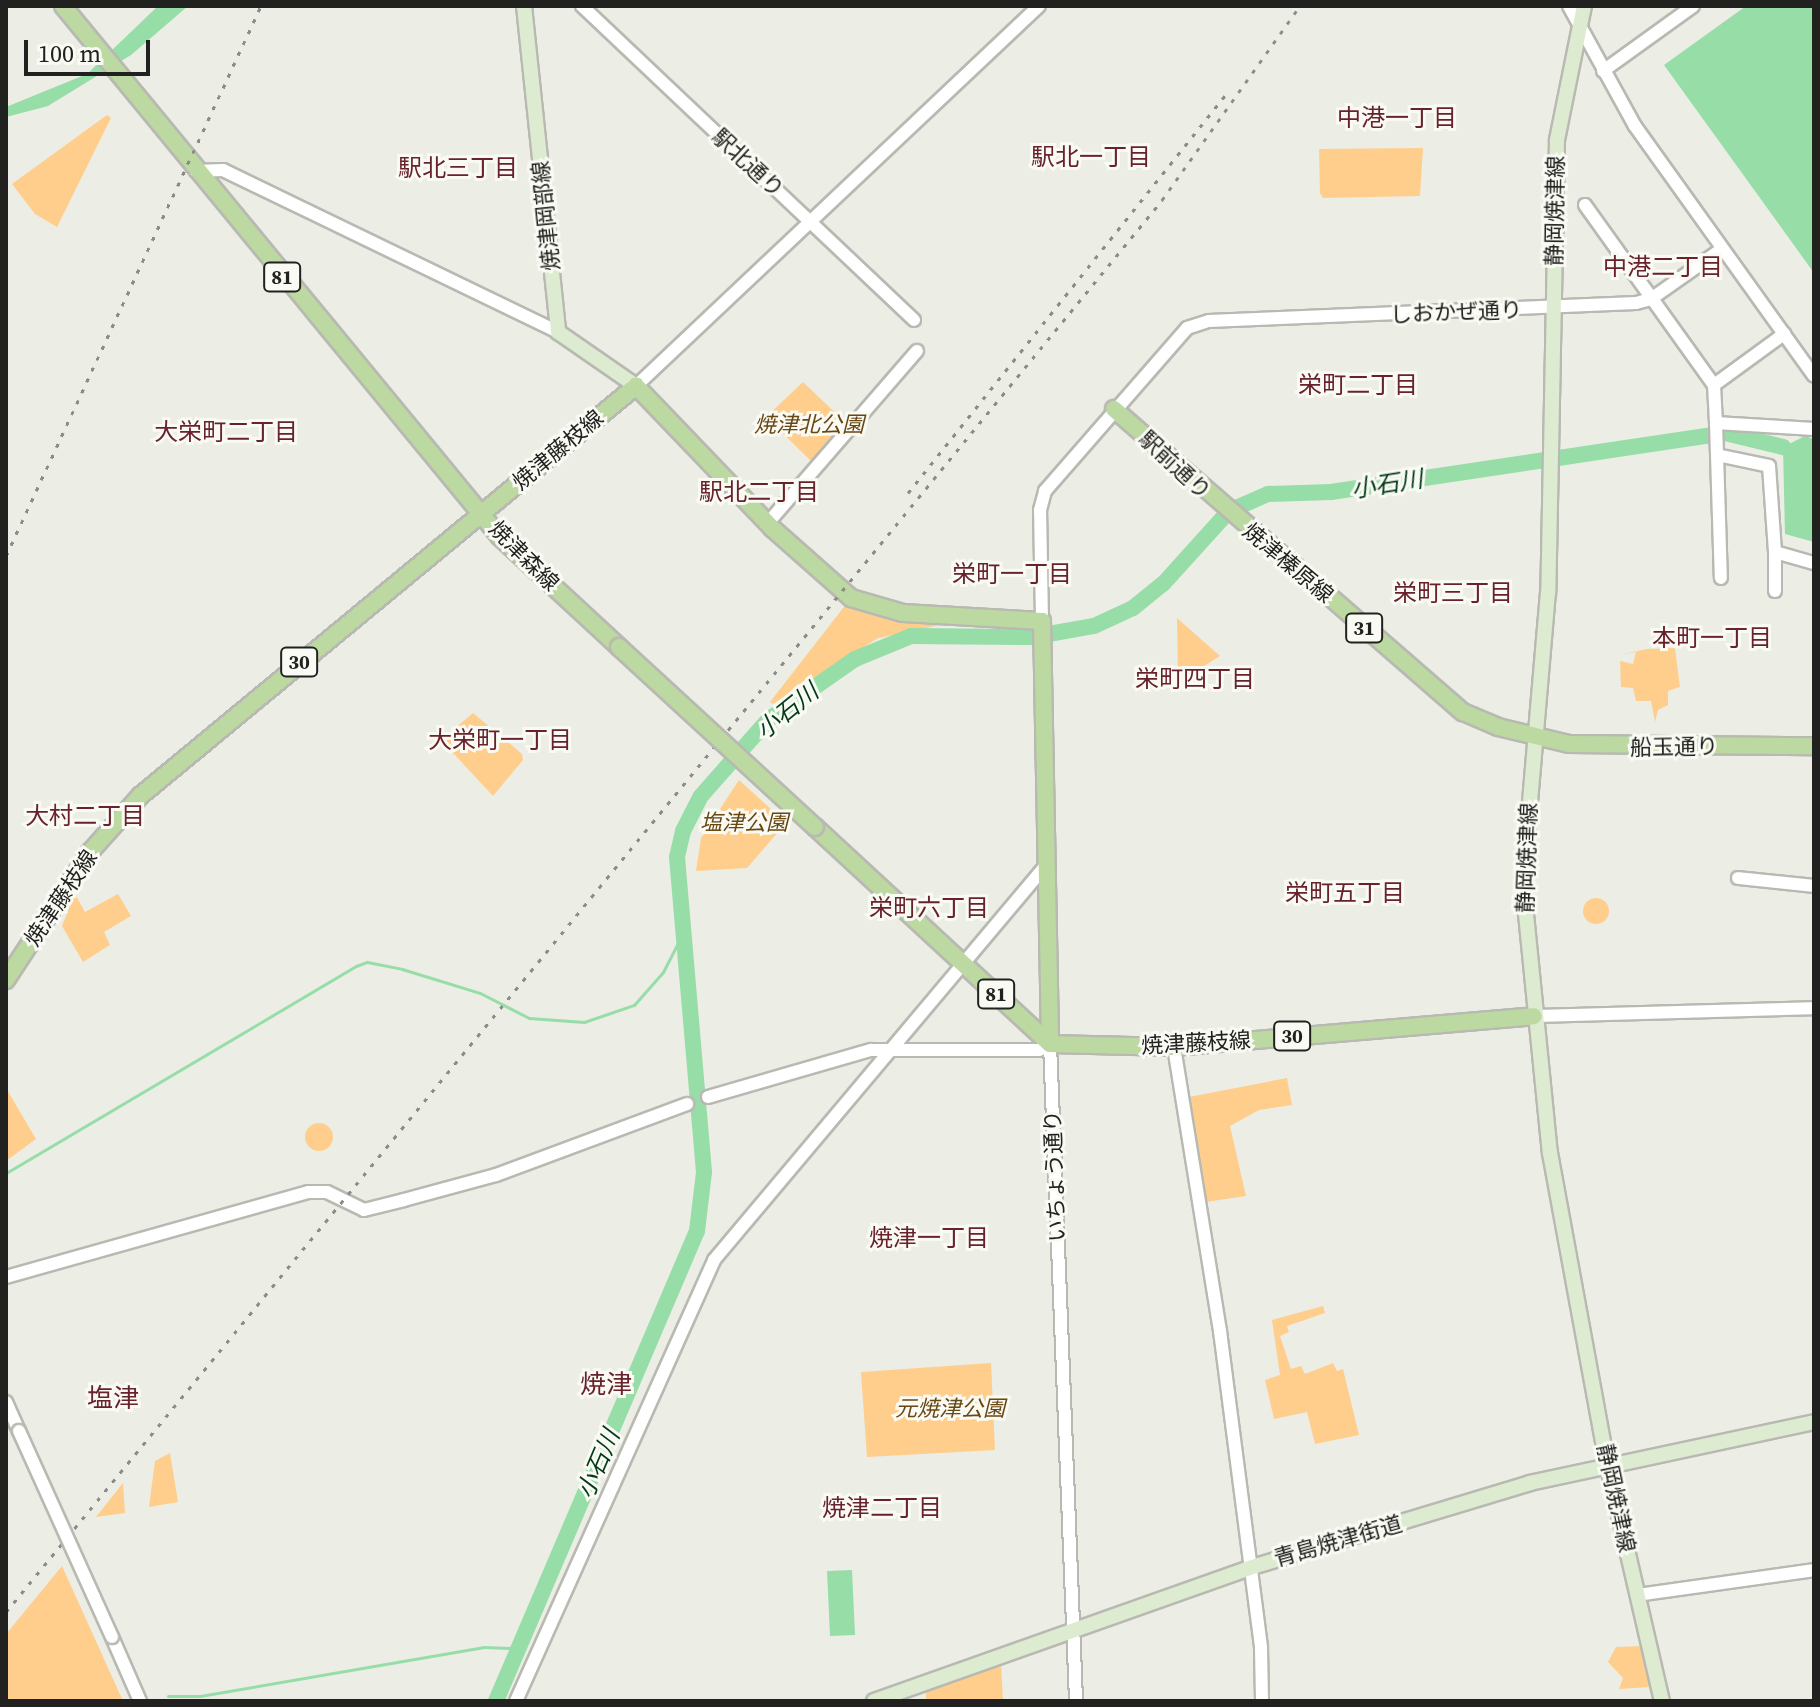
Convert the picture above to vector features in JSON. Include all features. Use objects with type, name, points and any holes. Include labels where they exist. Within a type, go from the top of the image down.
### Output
[{"type":"main road","name":"焼津森線","points":[[63,6],[482,514],[582,613],[1050,1044]]},
{"type":"main road","name":"焼津岡部線","points":[[524,6],[558,332]]},
{"type":"main road","name":"静岡焼津線","points":[[1584,6],[1557,140],[1552,449],[1523,884],[1550,1153],[1607,1463],[1662,1701]]},
{"type":"main road","points":[[558,332],[636,386],[767,524],[821,576],[866,605],[1042,636]]},
{"type":"main road","name":"焼津藤枝線","points":[[6,980],[90,852],[140,796],[636,386]]},
{"type":"main road","name":"駅前通り","points":[[1114,409],[1230,515]]},
{"type":"main road","name":"焼津榛原線","points":[[1230,515],[1453,704],[1498,727],[1535,736]]},
{"type":"main road","name":"いちょう通り","points":[[1042,636],[1050,1044]]},
{"type":"main road","name":"船玉通り","points":[[1535,736],[1626,749],[1814,746]]},
{"type":"main road","name":"焼津藤枝線","points":[[1050,1044],[1174,1047],[1534,1016]]},
{"type":"main road","name":"青島焼津街道","points":[[874,1701],[1249,1568],[1607,1463],[1814,1422]]},
{"type":"street","name":"駅北通り","points":[[582,6],[914,320]]},
{"type":"street","points":[[636,386],[1039,6]]},
{"type":"street","points":[[1569,6],[1635,126],[1814,376]]},
{"type":"street","points":[[1603,71],[1693,6]]},
{"type":"street","points":[[196,171],[223,170],[558,332]]},
{"type":"street","points":[[1585,205],[1714,385],[1721,578]]},
{"type":"street","name":"しおかぜ通り","points":[[1114,409],[1177,337],[1209,321],[1554,308],[1651,299],[1722,249]]},
{"type":"street","points":[[1714,385],[1784,334]]},
{"type":"street","points":[[767,524],[917,351]]},
{"type":"street","points":[[1042,636],[1042,500],[1114,409]]},
{"type":"street","points":[[1716,424],[1814,429]]},
{"type":"street","points":[[1717,449],[1771,470],[1775,591]]},
{"type":"street","points":[[1775,552],[1814,563]]},
{"type":"street","points":[[516,1701],[705,1275],[1047,864]]},
{"type":"street","points":[[1738,878],[1814,886]]},
{"type":"street","points":[[1534,1016],[1814,1008]]},
{"type":"street","points":[[708,1097],[891,1048],[1039,1050],[1050,1044]]},
{"type":"street","name":"いちょう通り","points":[[1050,1044],[1076,1701]]},
{"type":"street","points":[[1174,1047],[1217,1315],[1249,1568],[1262,1701]]},
{"type":"street","points":[[6,1277],[308,1192],[327,1192],[356,1209],[396,1202],[496,1175],[687,1104]]},
{"type":"street","points":[[6,1402],[140,1701]]},
{"type":"street","points":[[1637,1595],[1814,1570]]},
{"type":"green space","points":[[107,115],[111,118],[57,227],[35,214],[12,184]]},
{"type":"green space","points":[[1423,148],[1420,196],[1323,198],[1320,193],[1319,149]]},
{"type":"green space","name":"焼津北公園","points":[[803,382],[847,424],[813,463],[766,417]]},
{"type":"green space","points":[[847,603],[880,615],[946,624],[878,638],[773,704],[770,702]]},
{"type":"green space","points":[[1177,618],[1220,656],[1183,679],[1178,673]]},
{"type":"green space","points":[[1675,648],[1680,687],[1668,691],[1668,705],[1658,710],[1655,722],[1651,701],[1636,701],[1633,688],[1621,687],[1620,661],[1633,664],[1636,652],[1619,655],[1647,649]]},
{"type":"green space","points":[[473,713],[522,754],[523,760],[493,796],[441,740]]},
{"type":"green space","name":"塩津公園","points":[[739,780],[786,823],[747,868],[696,871],[701,838]]},
{"type":"green space","points":[[75,894],[85,912],[118,894],[131,916],[104,932],[110,945],[83,962],[62,926]]},
{"type":"green space","points":[[1596,898],[1605,902],[1609,911],[1605,920],[1596,924],[1587,920],[1583,911],[1587,902]]},
{"type":"green space","points":[[1287,1078],[1292,1105],[1259,1110],[1230,1126],[1246,1196],[1206,1202],[1189,1097]]},
{"type":"green space","points":[[6,1088],[36,1139],[6,1161]]},
{"type":"green space","points":[[319,1123],[329,1127],[333,1137],[329,1147],[319,1151],[309,1147],[305,1137],[309,1127]]},
{"type":"green space","points":[[1323,1306],[1325,1313],[1287,1326],[1289,1332],[1280,1336],[1291,1369],[1301,1366],[1305,1374],[1333,1363],[1337,1371],[1343,1369],[1359,1435],[1315,1444],[1307,1412],[1274,1419],[1265,1380],[1280,1375],[1272,1320]]},
{"type":"green space","name":"元焼津公園","points":[[991,1363],[995,1450],[867,1457],[861,1372]]},
{"type":"green space","points":[[170,1453],[178,1502],[149,1507],[155,1461]]},
{"type":"green space","points":[[123,1483],[125,1513],[96,1517]]},
{"type":"green space","points":[[62,1566],[123,1701],[6,1701],[6,1634]]},
{"type":"green space","points":[[1642,1646],[1651,1687],[1619,1689],[1623,1678],[1608,1662],[1616,1647]]},
{"type":"green space","points":[[1001,1663],[1003,1701],[926,1701],[926,1691]]},
{"type":"shaded area","points":[[158,6],[188,6],[131,55],[48,106],[6,117],[6,107],[87,74]]},
{"type":"shaded area","points":[[1746,6],[1814,6],[1814,273],[1664,65]]},
{"type":"shaded area","points":[[1805,436],[1814,439],[1814,542],[1785,534],[1783,447]]},
{"type":"shaded area","points":[[852,1570],[855,1635],[830,1636],[827,1571]]},
{"type":"waterway","name":"小石川","points":[[496,1701],[697,1231],[704,1172],[677,857],[683,831],[701,796],[769,719],[855,659],[911,636],[1032,637],[1094,626],[1133,608],[1163,584],[1229,511],[1268,494],[1331,492],[1725,433],[1783,447]]},
{"type":"waterway","points":[[6,1173],[367,962],[402,969],[480,993],[529,1018],[584,1022],[634,1005],[663,972],[683,933]]},
{"type":"waterway","points":[[168,1696],[200,1696],[483,1647],[518,1648]]},
{"type":"railway","points":[[6,556],[261,6]]},
{"type":"railway","points":[[6,1612],[1162,200],[1300,6]]},
{"type":"railway","points":[[908,493],[1227,93]]},
{"type":"district","name":"中港一丁目","points":[[1397,118]]},
{"type":"district","name":"駅北一丁目","points":[[1091,157]]},
{"type":"district","name":"駅北三丁目","points":[[458,168]]},
{"type":"district","name":"中港二丁目","points":[[1663,267]]},
{"type":"district","name":"栄町二丁目","points":[[1358,385]]},
{"type":"district","name":"大栄町二丁目","points":[[226,432]]},
{"type":"district","name":"駅北二丁目","points":[[759,492]]},
{"type":"district","name":"栄町一丁目","points":[[1012,574]]},
{"type":"district","name":"栄町三丁目","points":[[1453,593]]},
{"type":"district","name":"本町一丁目","points":[[1712,638]]},
{"type":"district","name":"栄町四丁目","points":[[1195,679]]},
{"type":"district","name":"大栄町一丁目","points":[[500,740]]},
{"type":"district","name":"大村二丁目","points":[[85,816]]},
{"type":"district","name":"栄町五丁目","points":[[1345,893]]},
{"type":"district","name":"栄町六丁目","points":[[929,908]]},
{"type":"district","name":"焼津一丁目","points":[[929,1238]]},
{"type":"district","name":"焼津","points":[[606,1385]]},
{"type":"district","name":"塩津","points":[[113,1399]]},
{"type":"district","name":"焼津二丁目","points":[[882,1508]]}]
